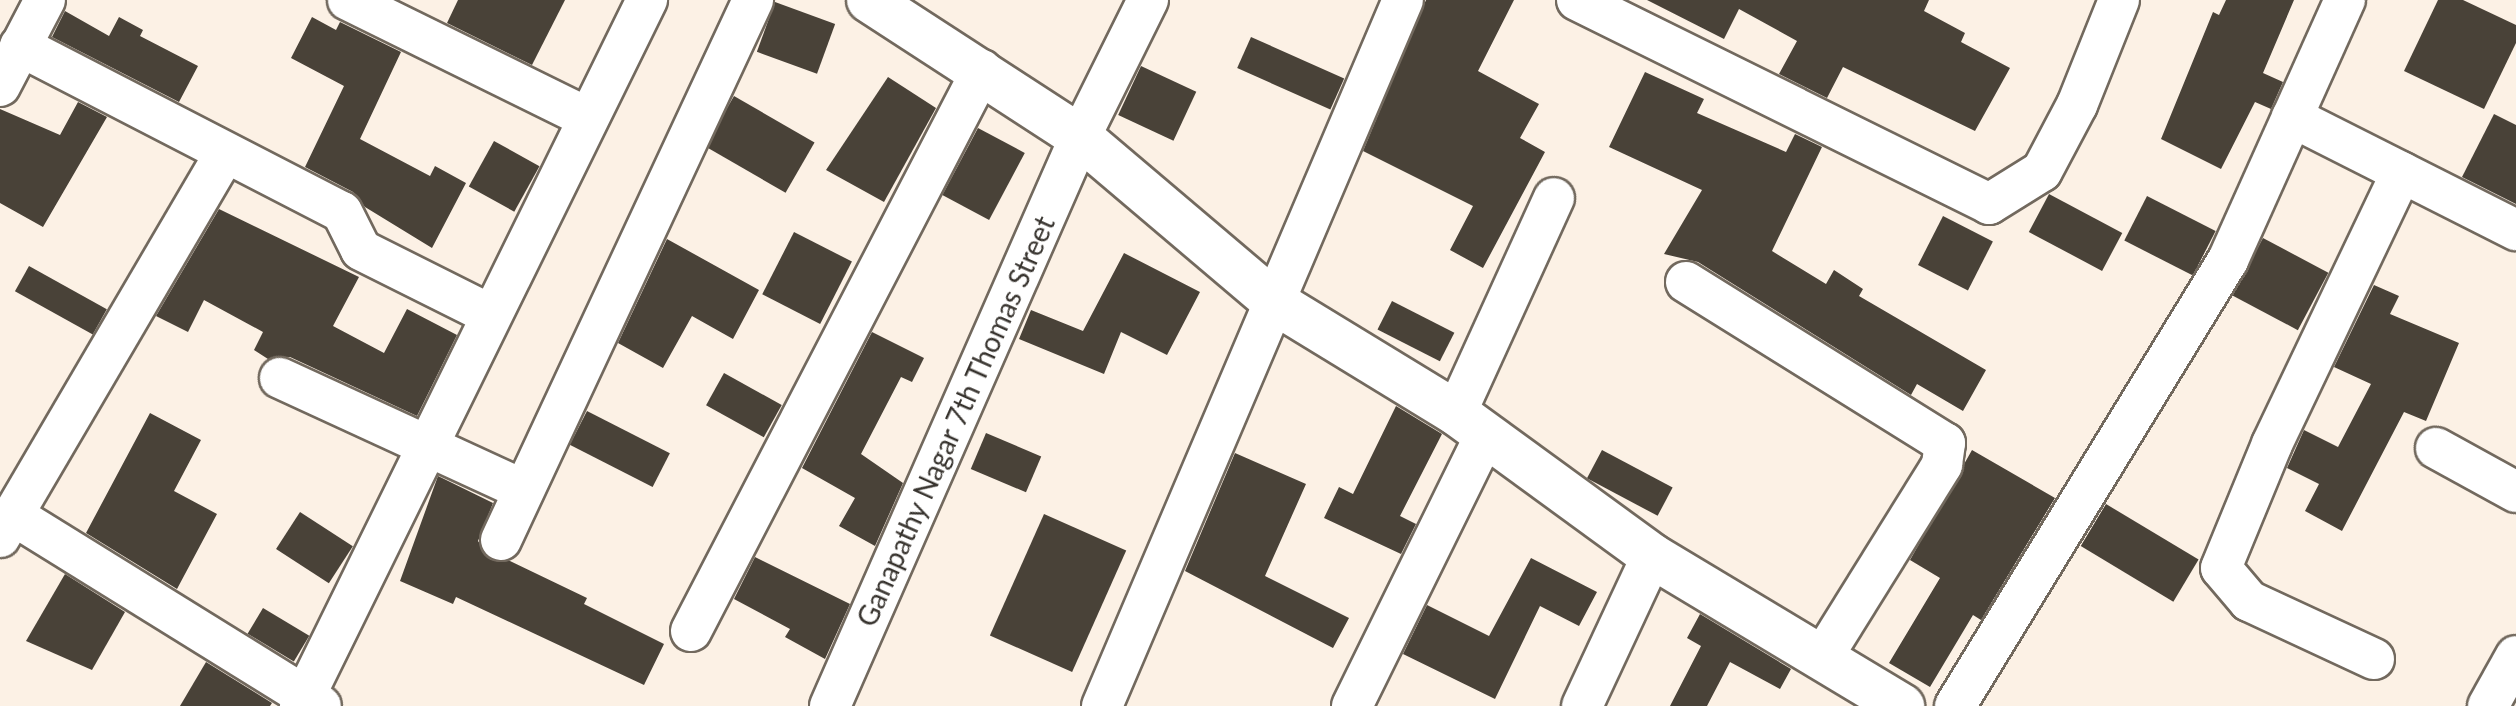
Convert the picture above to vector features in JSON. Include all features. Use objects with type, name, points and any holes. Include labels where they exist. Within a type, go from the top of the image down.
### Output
[{"type":"street","points":[[0,86],[45,0]]},
{"type":"street","points":[[348,0],[588,118]]},
{"type":"street","points":[[225,153],[6,526],[309,703],[425,449],[647,0]]},
{"type":"street","points":[[501,540],[753,0]]},
{"type":"street","name":"Ganapathy Nagar 7th Thomas Street","points":[[830,706],[1080,137],[1148,0]]},
{"type":"street","points":[[1102,706],[1403,0]]},
{"type":"street","points":[[1577,0],[1989,204],[2042,171],[2077,105],[2119,0]]},
{"type":"street","points":[[1955,706],[2228,260],[2345,0]]},
{"type":"street","points":[[884,3],[1080,137],[1276,303],[1471,423],[1652,556],[1902,706]]},
{"type":"street","points":[[20,46],[342,212],[361,250],[491,315]]},
{"type":"street","points":[[691,631],[982,70]]},
{"type":"street","points":[[2292,117],[2516,230]]},
{"type":"street","points":[[2374,659],[2249,601],[2221,568],[2272,444],[2402,172]]},
{"type":"street","points":[[1352,706],[1471,423],[1554,198]]},
{"type":"street","points":[[1686,282],[1945,443],[1942,465],[1822,658]]},
{"type":"street","points":[[280,378],[425,449],[523,490]]},
{"type":"street","points":[[2436,448],[2516,492]]},
{"type":"street","points":[[1582,706],[1652,556]]},
{"type":"street","points":[[2488,706],[2516,656]]},
{"type":"building","points":[[458,0],[565,0],[532,65],[447,23]]},
{"type":"building","points":[[1426,0],[1514,0],[1478,71],[1539,104],[1520,138],[1545,152],[1483,268],[1450,250],[1473,206],[1363,151]]},
{"type":"building","points":[[1647,0],[1929,0],[1924,11],[1965,33],[1961,42],[2010,68],[1975,131],[1843,67],[1827,98],[1779,74],[1797,41],[1739,9],[1724,39]]},
{"type":"building","points":[[2226,0],[2294,0],[2263,73],[2283,82],[2271,109],[2255,102],[2221,169],[2161,139],[2213,12],[2219,15]]},
{"type":"building","points":[[2438,0],[2463,0],[2516,25],[2516,43],[2484,109],[2404,71]]},
{"type":"building","points":[[775,2],[835,24],[817,74],[757,52]]},
{"type":"building","points":[[65,11],[109,36],[119,17],[143,30],[140,36],[198,66],[179,102],[52,37]]},
{"type":"building","points":[[312,17],[336,30],[340,22],[401,52],[360,139],[430,176],[435,166],[466,183],[432,248],[365,207],[353,192],[305,167],[344,86],[291,58]]},
{"type":"building","points":[[1251,37],[1344,78],[1330,110],[1237,68]]},
{"type":"building","points":[[1141,66],[1196,92],[1173,141],[1118,115]]},
{"type":"building","points":[[1645,72],[1704,99],[1697,113],[1786,152],[1795,134],[1822,147],[1772,251],[1826,284],[1834,270],[1863,289],[1859,296],[1986,370],[1963,411],[1917,384],[1911,395],[1698,262],[1664,254],[1702,190],[1609,147]]},
{"type":"building","points":[[888,77],[936,108],[884,202],[826,170]]},
{"type":"building","points":[[734,96],[815,142],[786,193],[705,146]]},
{"type":"building","points":[[78,102],[107,117],[43,227],[0,203],[0,109],[60,135]]},
{"type":"building","points":[[2494,114],[2516,125],[2516,204],[2462,177]]},
{"type":"building","points":[[978,128],[1025,153],[989,220],[942,195]]},
{"type":"building","points":[[494,141],[539,166],[514,212],[469,186]]},
{"type":"building","points":[[2049,194],[2122,233],[2102,271],[2029,232]]},
{"type":"building","points":[[2147,196],[2216,231],[2193,276],[2124,241]]},
{"type":"building","points":[[219,209],[359,277],[333,326],[384,353],[407,309],[457,335],[417,416],[290,357],[268,359],[254,350],[263,332],[204,300],[188,332],[156,316]]},
{"type":"building","points":[[1943,216],[1993,241],[1968,290],[1918,265]]},
{"type":"building","points":[[794,232],[852,262],[820,324],[762,294]]},
{"type":"building","points":[[2263,238],[2328,273],[2298,330],[2232,295]]},
{"type":"building","points":[[667,239],[759,290],[733,339],[692,316],[663,368],[618,343]]},
{"type":"building","points":[[1124,253],[1200,292],[1167,355],[1121,332],[1104,374],[1019,339],[1031,310],[1083,331]]},
{"type":"building","points":[[29,266],[107,309],[93,335],[15,291]]},
{"type":"building","points":[[2374,285],[2399,296],[2390,314],[2459,343],[2426,421],[2404,412],[2342,531],[2305,511],[2319,484],[2287,468],[2304,430],[2338,447],[2371,384],[2334,367]]},
{"type":"building","points":[[1392,301],[1454,333],[1440,361],[1377,330]]},
{"type":"building","points":[[872,332],[924,358],[912,382],[901,377],[861,454],[903,483],[875,546],[839,526],[855,498],[802,468]]},
{"type":"building","points":[[724,373],[782,405],[764,437],[706,405]]},
{"type":"building","points":[[1396,406],[1442,434],[1400,516],[1416,524],[1401,554],[1324,518],[1339,487],[1353,494]]},
{"type":"building","points":[[587,411],[670,453],[653,487],[570,445]]},
{"type":"building","points":[[150,413],[201,440],[174,491],[217,514],[177,589],[86,533]]},
{"type":"building","points":[[986,433],[1041,456],[1026,492],[971,469]]},
{"type":"building","points":[[1602,450],[1673,488],[1658,516],[1587,478]]},
{"type":"building","points":[[1972,450],[2055,498],[1981,620],[1973,615],[1930,687],[1889,663],[1940,578],[1910,560]]},
{"type":"building","points":[[1235,453],[1306,484],[1265,576],[1349,618],[1333,648],[1185,571]]},
{"type":"building","points":[[438,476],[493,503],[478,541],[491,560],[510,561],[587,598],[584,604],[664,644],[644,685],[456,597],[453,604],[400,581]]},
{"type":"building","points":[[2106,504],[2199,560],[2173,602],[2081,546]]},
{"type":"building","points":[[300,512],[353,546],[329,583],[276,549]]},
{"type":"building","points":[[1044,514],[1126,551],[1072,672],[990,636]]},
{"type":"building","points":[[755,557],[850,604],[825,659],[785,637],[790,629],[734,599]]},
{"type":"building","points":[[1531,558],[1597,592],[1579,626],[1540,606],[1495,699],[1403,654],[1427,605],[1489,636]]},
{"type":"building","points":[[65,574],[125,612],[92,670],[26,641]]},
{"type":"building","points":[[263,608],[309,636],[294,662],[248,634]]},
{"type":"building","points":[[1700,614],[1791,669],[1780,689],[1730,662],[1707,706],[1670,706],[1701,646],[1687,638]]},
{"type":"building","points":[[206,662],[272,703],[270,706],[180,706]]}]
